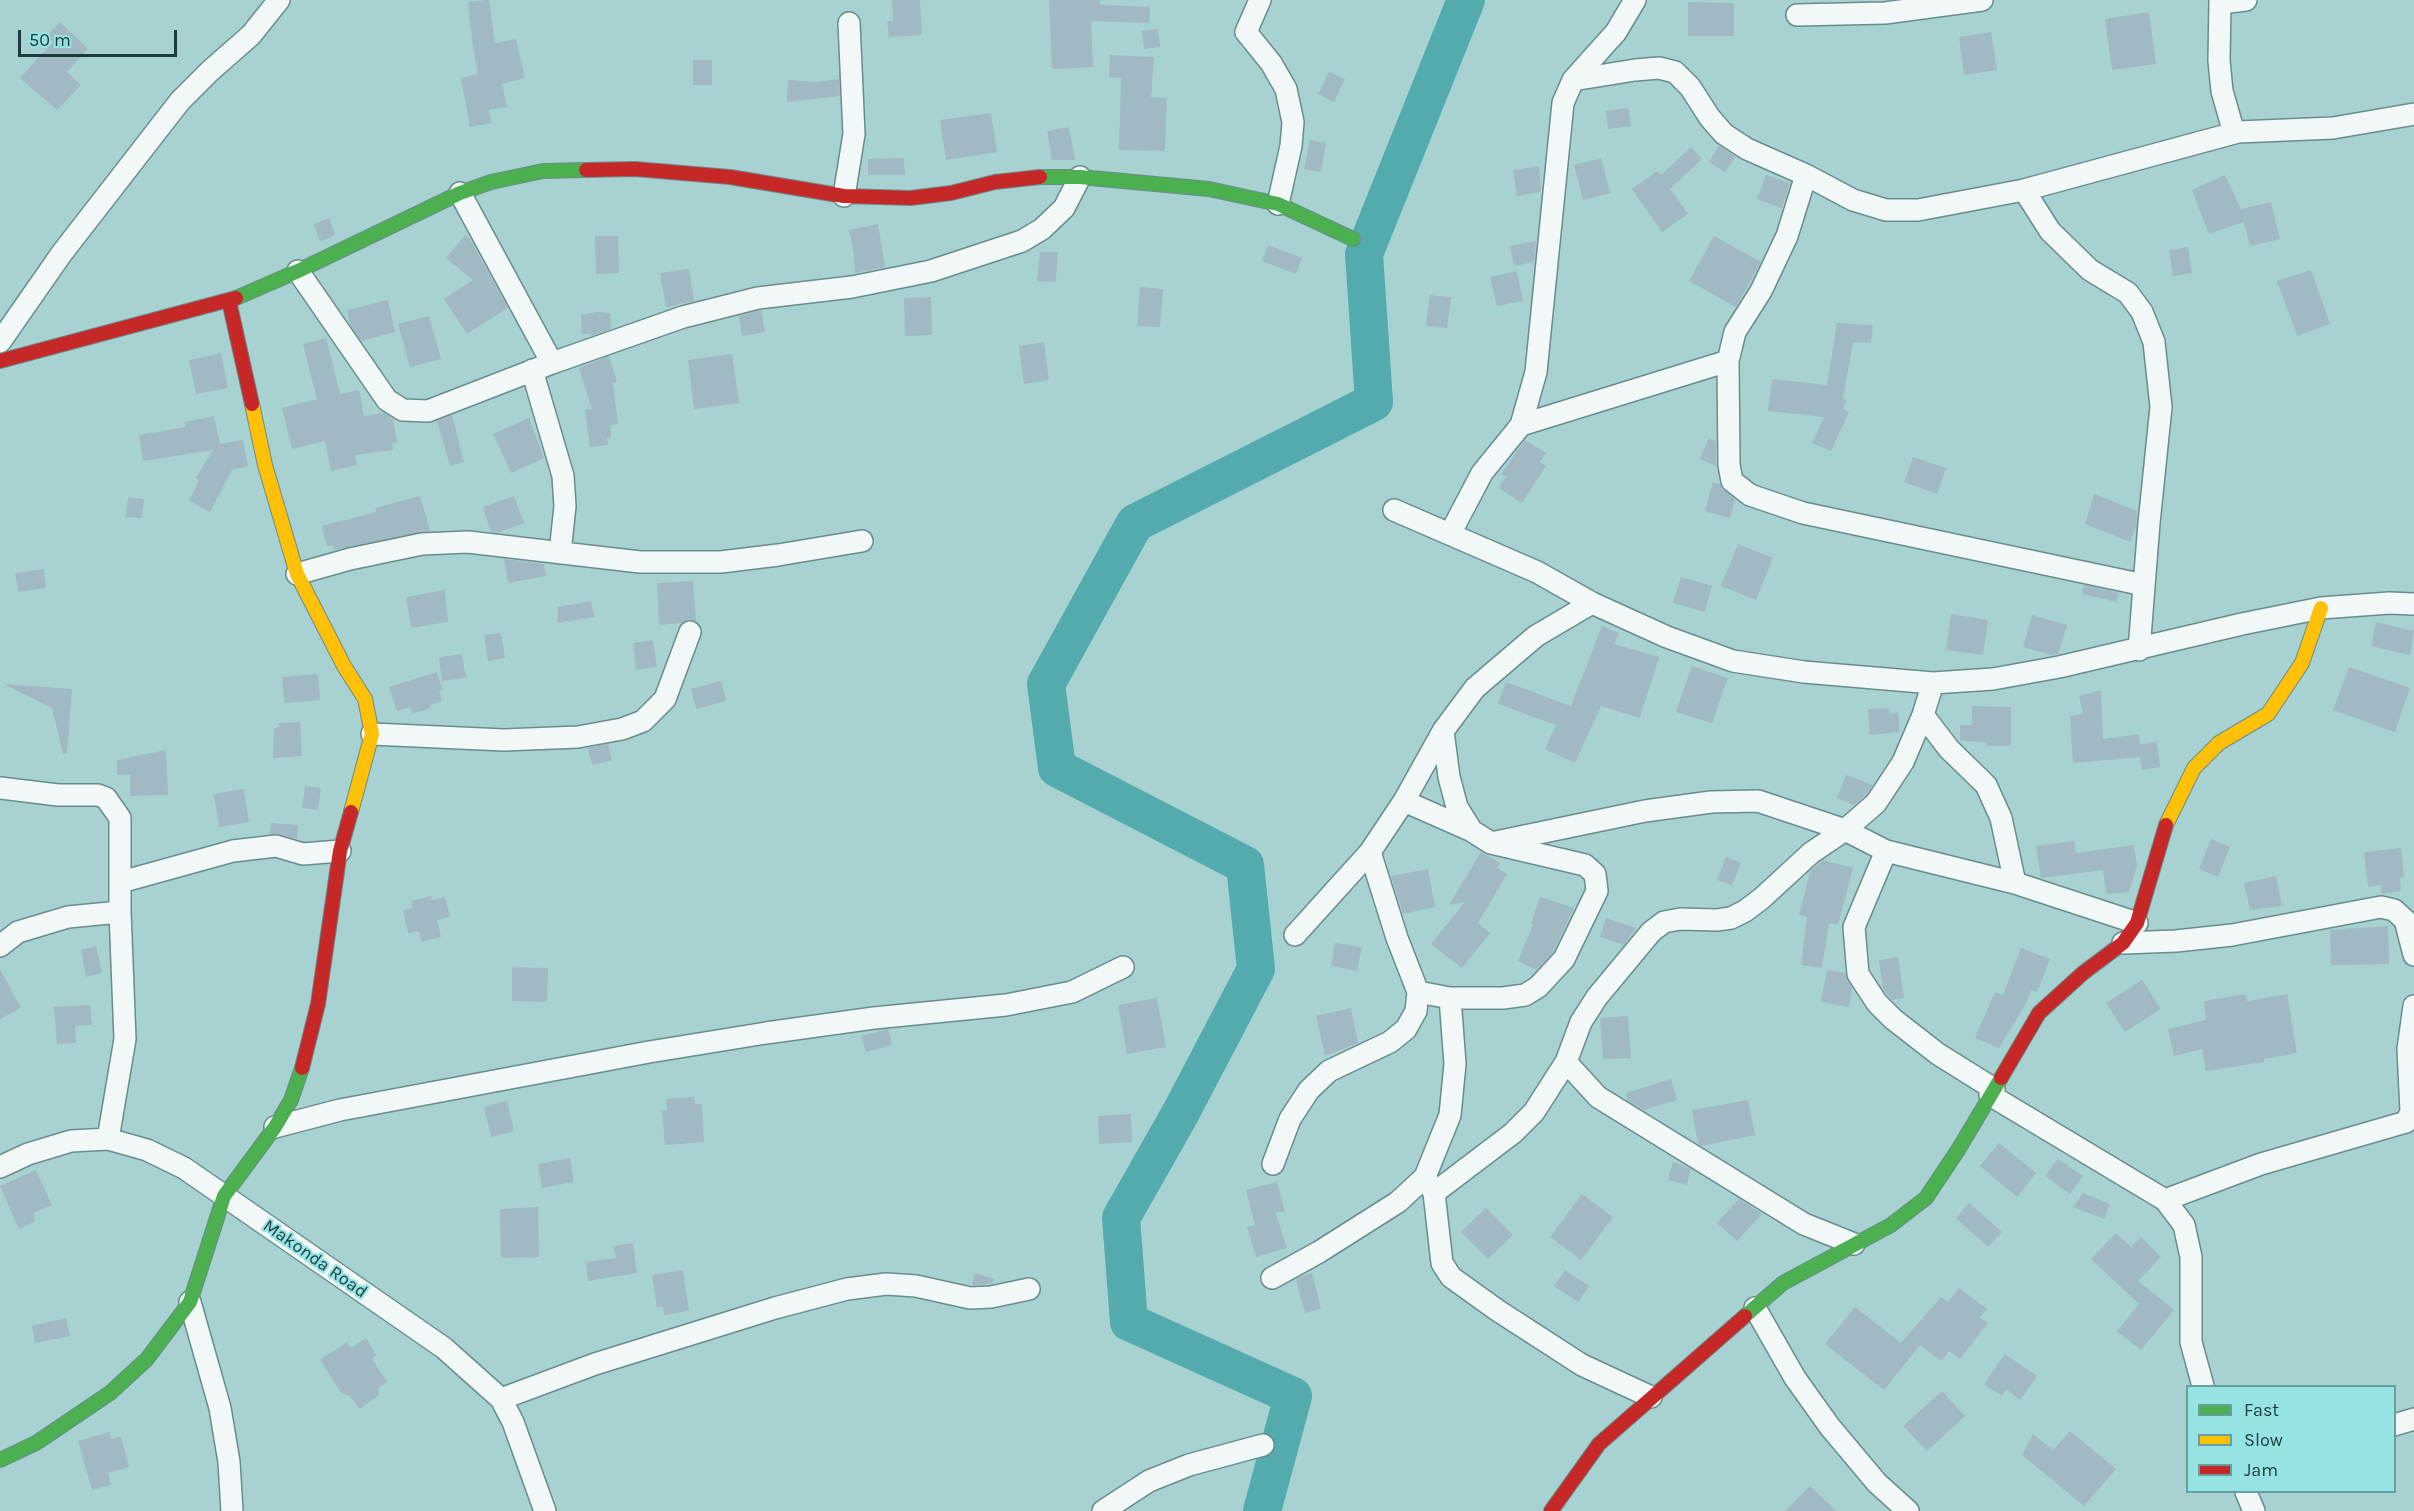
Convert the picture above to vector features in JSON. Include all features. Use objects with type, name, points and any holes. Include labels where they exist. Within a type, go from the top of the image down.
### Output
[{"type":"street","points":[[0,342],[62,254],[180,101],[251,35],[279,0]]},
{"type":"street","points":[[1260,0],[1246,32],[1271,63],[1286,89],[1293,122],[1291,146],[1278,204]]},
{"type":"street","points":[[1450,534],[1482,472],[1521,425],[1536,372],[1563,103],[1573,80],[1616,32],[1635,0]]},
{"type":"street","points":[[1797,15],[1885,13],[1942,3],[1982,0]]},
{"type":"street","points":[[2234,133],[2222,91],[2219,61],[2220,1],[2246,0]]},
{"type":"street","points":[[844,196],[854,134],[849,23]]},
{"type":"street","points":[[1573,80],[1659,68],[1675,72],[1690,87],[1710,118],[1724,134],[1747,149],[1806,175],[1852,200],[1886,210],[1918,210],[2024,190],[2234,133],[2333,128],[2414,114]]},
{"type":"street","points":[[0,361],[229,301],[298,271],[460,193],[491,182],[543,171],[635,169],[730,177],[844,196],[910,198],[1029,177],[1080,177],[1209,189],[1278,204],[1353,239]]},
{"type":"street","points":[[1806,175],[1787,236],[1761,291],[1736,332],[1728,361],[1729,465],[1732,481],[1750,495],[1803,513],[2144,585]]},
{"type":"street","points":[[298,271],[387,400],[403,410],[429,411],[532,370],[683,317],[758,298],[852,286],[932,271],[1022,241],[1042,229],[1064,208],[1080,177]]},
{"type":"street","points":[[2024,190],[2050,231],[2090,270],[2128,293],[2142,312],[2154,342],[2162,407],[2139,650]]},
{"type":"street","points":[[460,193],[552,363]]},
{"type":"street","points":[[0,1460],[36,1443],[110,1393],[147,1359],[190,1302],[224,1196],[275,1127],[291,1100],[307,1053],[318,1004],[340,851],[372,734],[365,699],[344,666],[297,574],[265,465],[229,301]]},
{"type":"street","points":[[1521,425],[1728,361]]},
{"type":"street","points":[[532,370],[562,476],[565,506],[560,552]]},
{"type":"street","points":[[1394,510],[1537,572],[1592,603],[1667,637],[1733,660],[1804,672],[1933,683],[1993,679],[2139,650],[2242,624],[2322,608],[2389,603],[2414,604]]},
{"type":"street","points":[[297,574],[350,559],[422,544],[468,542],[640,562],[721,562],[862,541]]},
{"type":"street","points":[[1295,935],[1370,852],[1404,801],[1443,731],[1475,688],[1536,636],[1592,603]]},
{"type":"street","points":[[1551,1511],[1599,1444],[1783,1283],[1892,1225],[1926,1198],[1958,1150],[2039,1013],[2084,973],[2123,943],[2137,923],[2167,823],[2194,768],[2219,743],[2268,714],[2302,663],[2322,608]]},
{"type":"street","points":[[372,734],[504,740],[578,736],[622,729],[643,721],[665,699],[690,632]]},
{"type":"street","points":[[1272,1278],[1319,1252],[1513,1133],[1534,1112],[1566,1062],[1581,1022],[1596,997],[1651,932],[1664,922],[1680,919],[1717,920],[1731,918],[1744,911],[1761,899],[1811,853],[1845,830],[1876,803],[1903,762],[1923,715],[1933,683]]},
{"type":"street","points":[[1923,715],[1949,749],[1986,785],[2001,818],[2015,883]]},
{"type":"street","points":[[1443,731],[1449,777],[1457,807],[1472,831]]},
{"type":"street","points":[[0,788],[58,795],[98,795],[106,798],[120,818],[120,912],[125,1039],[108,1139]]},
{"type":"street","points":[[1404,801],[1472,831],[1491,843],[1585,865],[1595,874],[1597,891],[1564,958],[1538,987],[1525,994],[1503,998],[1450,998],[1418,992]]},
{"type":"street","points":[[1491,843],[1645,811],[1711,802],[1758,801],[1845,830],[1886,851],[2015,883],[2137,923]]},
{"type":"street","points":[[121,882],[232,851],[276,846],[303,854],[340,851]]},
{"type":"street","points":[[1886,851],[1854,927],[1858,974],[1877,1003],[1893,1020],[1938,1054],[1992,1092],[2165,1200],[2184,1225],[2191,1257],[2191,1342],[2203,1385]]},
{"type":"street","points":[[1273,1164],[1290,1119],[1309,1090],[1329,1071],[1390,1042],[1406,1029],[1416,1011],[1418,992],[1397,938],[1370,852]]},
{"type":"street","points":[[2123,943],[2176,941],[2232,935],[2380,907],[2394,910],[2405,920],[2414,955]]},
{"type":"street","points":[[0,946],[18,932],[68,917],[120,912]]},
{"type":"street","points":[[275,1127],[339,1110],[684,1046],[874,1018],[1006,1005],[1072,992],[1123,968]]},
{"type":"street","points":[[1450,998],[1455,1064],[1450,1115],[1430,1185],[1442,1263],[1451,1277],[1582,1365],[1651,1397]]},
{"type":"street","points":[[2165,1200],[2261,1164],[2406,1122],[2411,1112],[2408,1049],[2414,1006]]},
{"type":"street","points":[[1566,1062],[1598,1097],[1804,1224],[1854,1244]]},
{"type":"street","name":"Makonda Road","points":[[0,1167],[28,1154],[71,1141],[108,1139],[147,1150],[174,1164],[444,1348],[501,1399],[513,1422],[545,1511]]},
{"type":"street","points":[[501,1399],[595,1364],[775,1308],[847,1289],[886,1284],[916,1287],[970,1298],[991,1297],[1029,1288]]},
{"type":"street","points":[[190,1302],[220,1408],[229,1462],[232,1511]]},
{"type":"street","points":[[1755,1308],[1795,1378],[1830,1427],[1877,1483],[1908,1511]]},
{"type":"street","points":[[2396,1424],[2414,1419]]},
{"type":"street","points":[[1103,1511],[1149,1480],[1189,1465],[1263,1445]]},
{"type":"street","points":[[2247,1493],[2254,1511]]},
{"type":"building","points":[[489,0],[495,43],[516,39],[525,78],[502,84],[507,107],[489,110],[491,123],[470,127],[461,78],[478,74],[468,2]]},
{"type":"building","points":[[892,0],[920,0],[922,35],[889,37],[887,21],[893,21]]},
{"type":"building","points":[[1049,0],[1100,0],[1100,4],[1104,5],[1150,7],[1150,23],[1091,21],[1093,67],[1052,69]]},
{"type":"building","points":[[1688,2],[1734,3],[1734,36],[1688,36]]},
{"type":"building","points":[[2149,12],[2156,64],[2112,70],[2105,19]]},
{"type":"building","points":[[60,22],[88,49],[67,72],[81,85],[57,110],[20,78],[53,42],[47,36]]},
{"type":"building","points":[[1158,29],[1160,47],[1144,49],[1142,31]]},
{"type":"building","points":[[1991,32],[1997,70],[1964,75],[1959,37]]},
{"type":"building","points":[[1110,55],[1154,57],[1151,97],[1167,98],[1165,151],[1119,150],[1121,78],[1109,77]]},
{"type":"building","points":[[693,60],[712,60],[712,85],[693,85]]},
{"type":"building","points":[[1329,72],[1345,79],[1334,102],[1318,94]]},
{"type":"building","points":[[839,79],[840,96],[787,102],[788,80],[816,82]]},
{"type":"building","points":[[1629,108],[1631,126],[1608,129],[1606,111]]},
{"type":"building","points":[[991,113],[997,152],[946,160],[940,120]]},
{"type":"building","points":[[1069,127],[1075,160],[1052,160],[1047,131]]},
{"type":"building","points":[[1310,140],[1326,143],[1321,172],[1304,169]]},
{"type":"building","points":[[1719,146],[1735,157],[1725,172],[1709,162]]},
{"type":"building","points":[[1691,147],[1702,159],[1670,189],[1688,214],[1662,232],[1632,189],[1657,171],[1661,175]]},
{"type":"building","points":[[904,158],[905,175],[868,175],[868,159]]},
{"type":"building","points":[[1601,158],[1610,193],[1583,200],[1574,165]]},
{"type":"building","points":[[1539,166],[1541,192],[1517,196],[1513,170]]},
{"type":"building","points":[[1766,175],[1790,183],[1782,208],[1757,199]]},
{"type":"building","points":[[2225,175],[2241,209],[2271,202],[2280,239],[2250,246],[2244,222],[2209,234],[2192,190]]},
{"type":"building","points":[[329,218],[335,235],[320,242],[314,224]]},
{"type":"building","points":[[878,224],[885,267],[855,273],[849,230]]},
{"type":"building","points":[[465,235],[470,239],[508,308],[467,334],[444,299],[473,280],[446,258]]},
{"type":"building","points":[[595,236],[618,236],[619,273],[596,274]]},
{"type":"building","points":[[1714,236],[1761,262],[1736,307],[1689,281]]},
{"type":"building","points":[[1536,241],[1534,262],[1514,266],[1510,246]]},
{"type":"building","points":[[1268,245],[1302,258],[1296,274],[1262,261]]},
{"type":"building","points":[[2188,247],[2192,273],[2173,276],[2169,250]]},
{"type":"building","points":[[1040,252],[1058,252],[1056,281],[1037,282]]},
{"type":"building","points":[[689,269],[694,301],[666,307],[660,273]]},
{"type":"building","points":[[2311,270],[2330,324],[2297,336],[2277,281]]},
{"type":"building","points":[[1517,271],[1523,301],[1497,306],[1490,277]]},
{"type":"building","points":[[1140,287],[1163,289],[1160,327],[1137,326]]},
{"type":"building","points":[[1430,295],[1451,297],[1447,328],[1426,326]]},
{"type":"building","points":[[931,297],[932,335],[905,336],[904,298]]},
{"type":"building","points":[[388,300],[395,332],[361,341],[350,325],[347,310]]},
{"type":"building","points":[[761,310],[765,332],[742,336],[739,316]]},
{"type":"building","points":[[596,312],[610,313],[611,329],[591,336],[591,334],[582,334],[581,315]]},
{"type":"building","points":[[429,316],[441,359],[410,367],[398,324]]},
{"type":"building","points":[[1837,323],[1873,325],[1871,343],[1853,342],[1843,398],[1846,400],[1843,409],[1849,412],[1831,451],[1812,443],[1824,417],[1768,411],[1772,379],[1827,385]]},
{"type":"building","points":[[326,338],[340,394],[359,390],[364,416],[384,413],[393,419],[397,442],[392,443],[393,450],[355,455],[357,465],[331,471],[325,441],[292,449],[282,408],[317,399],[303,344]]},
{"type":"building","points":[[1044,342],[1049,380],[1024,384],[1019,346]]},
{"type":"building","points":[[221,353],[228,388],[196,394],[189,360]]},
{"type":"building","points":[[732,354],[739,403],[694,409],[688,360]]},
{"type":"building","points":[[609,356],[617,382],[613,383],[618,424],[610,425],[611,437],[607,438],[608,445],[590,447],[585,410],[592,409],[579,368]]},
{"type":"building","points":[[452,415],[464,462],[450,466],[437,421]]},
{"type":"building","points":[[214,416],[220,444],[243,440],[248,466],[232,470],[210,512],[189,501],[199,480],[196,478],[213,450],[143,461],[139,435],[186,427],[185,422]]},
{"type":"building","points":[[529,418],[544,458],[511,473],[493,434]]},
{"type":"building","points":[[1709,438],[1716,441],[1716,466],[1700,459]]},
{"type":"building","points":[[1525,440],[1546,453],[1540,462],[1546,466],[1522,503],[1499,488],[1506,476],[1501,474]]},
{"type":"building","points":[[1913,457],[1946,468],[1937,494],[1904,482]]},
{"type":"building","points":[[1713,482],[1720,484],[1724,491],[1735,499],[1730,518],[1705,511]]},
{"type":"building","points":[[2094,494],[2137,511],[2136,527],[2130,542],[2085,524]]},
{"type":"building","points":[[420,496],[430,531],[334,550],[333,545],[327,546],[322,526],[376,512],[375,508]]},
{"type":"building","points":[[514,496],[524,523],[497,533],[491,532],[483,507]]},
{"type":"building","points":[[128,497],[144,499],[142,518],[126,517]]},
{"type":"building","points":[[1738,544],[1773,558],[1756,600],[1721,586]]},
{"type":"building","points":[[504,559],[544,564],[546,576],[508,583]]},
{"type":"building","points":[[44,569],[46,588],[18,592],[15,573]]},
{"type":"building","points":[[1681,577],[1712,586],[1705,612],[1673,603]]},
{"type":"building","points":[[693,581],[696,621],[688,619],[681,623],[659,625],[657,583]]},
{"type":"building","points":[[2084,585],[2119,593],[2117,602],[2082,594]]},
{"type":"building","points":[[445,590],[448,622],[411,628],[406,597]]},
{"type":"building","points":[[591,601],[594,617],[558,623],[558,607]]},
{"type":"building","points":[[1951,614],[1988,620],[1983,655],[1946,650]]},
{"type":"building","points":[[2032,615],[2067,625],[2058,654],[2051,655],[2023,647]]},
{"type":"building","points":[[2376,622],[2414,631],[2410,655],[2371,646]]},
{"type":"building","points":[[1602,626],[1619,633],[1614,644],[1659,657],[1640,718],[1601,706],[1575,763],[1545,749],[1556,725],[1498,704],[1506,682],[1571,706]]},
{"type":"building","points":[[501,633],[505,658],[488,661],[484,635]]},
{"type":"building","points":[[653,640],[657,667],[636,670],[633,643]]},
{"type":"building","points":[[462,654],[466,678],[442,681],[439,657]]},
{"type":"building","points":[[1692,666],[1728,678],[1712,723],[1676,712]]},
{"type":"building","points":[[2349,667],[2410,688],[2395,732],[2333,710]]},
{"type":"building","points":[[437,672],[443,690],[439,691],[442,701],[430,705],[431,708],[412,714],[410,707],[397,711],[389,687]]},
{"type":"building","points":[[318,674],[320,700],[284,703],[282,677]]},
{"type":"building","points":[[721,681],[726,701],[696,709],[691,689]]},
{"type":"building","points":[[6,684],[72,689],[67,753],[63,754],[52,708]]},
{"type":"building","points":[[2101,690],[2103,739],[2139,734],[2140,744],[2157,742],[2160,767],[2142,770],[2140,757],[2073,763],[2070,716],[2083,714],[2079,696]]},
{"type":"building","points":[[1972,706],[2011,707],[2011,746],[1987,746],[1987,742],[1960,741],[1960,725],[1972,725]]},
{"type":"building","points":[[1889,708],[1890,714],[1898,712],[1900,732],[1870,735],[1868,709]]},
{"type":"building","points":[[300,722],[302,756],[273,758],[274,728],[279,727],[279,723]]},
{"type":"building","points":[[608,744],[612,760],[592,765],[588,748]]},
{"type":"building","points":[[166,750],[168,795],[130,796],[130,775],[117,775],[117,760]]},
{"type":"building","points":[[1846,775],[1873,785],[1866,795],[1854,805],[1837,798]]},
{"type":"building","points":[[305,786],[321,788],[318,810],[302,808]]},
{"type":"building","points":[[244,789],[249,822],[219,827],[214,794]]},
{"type":"building","points":[[271,823],[298,825],[297,839],[270,834]]},
{"type":"building","points":[[2211,839],[2230,847],[2218,877],[2199,869]]},
{"type":"building","points":[[2074,841],[2076,853],[2134,845],[2137,866],[2129,892],[2106,894],[2103,870],[2041,878],[2036,846]]},
{"type":"building","points":[[2401,848],[2404,877],[2400,878],[2401,891],[2382,894],[2381,885],[2368,887],[2364,852]]},
{"type":"building","points":[[1481,852],[1500,863],[1497,868],[1507,874],[1478,923],[1490,933],[1462,968],[1431,944],[1465,902],[1449,905]]},
{"type":"building","points":[[1726,857],[1741,863],[1732,885],[1717,880]]},
{"type":"building","points":[[1823,860],[1853,868],[1838,925],[1829,923],[1822,968],[1801,965],[1807,917],[1799,915],[1810,872]]},
{"type":"building","points":[[1428,869],[1435,907],[1403,914],[1391,876]]},
{"type":"building","points":[[2276,876],[2282,906],[2250,910],[2244,883]]},
{"type":"building","points":[[431,896],[432,900],[445,897],[450,917],[437,920],[441,937],[421,942],[419,931],[408,933],[403,910],[413,908],[411,901]]},
{"type":"building","points":[[1540,897],[1574,908],[1553,952],[1537,970],[1518,961],[1533,925],[1531,924]]},
{"type":"building","points":[[1606,918],[1636,928],[1624,945],[1600,937]]},
{"type":"building","points":[[2388,926],[2389,964],[2331,965],[2330,930]]},
{"type":"building","points":[[1335,943],[1362,947],[1357,971],[1331,966]]},
{"type":"building","points":[[96,946],[102,973],[86,977],[81,950]]},
{"type":"building","points":[[2021,948],[2050,959],[2037,992],[2031,990],[2025,1005],[1999,1048],[1975,1038],[1995,992],[2003,995]]},
{"type":"building","points":[[1898,957],[1904,998],[1892,1000],[1883,989],[1879,960]]},
{"type":"building","points":[[512,967],[548,968],[547,1002],[512,1001]]},
{"type":"building","points":[[0,969],[21,1008],[0,1019]]},
{"type":"building","points":[[1827,970],[1845,973],[1852,989],[1849,1007],[1821,1002]]},
{"type":"building","points":[[2142,980],[2161,1009],[2125,1032],[2106,1003]]},
{"type":"building","points":[[2246,994],[2247,1001],[2287,994],[2297,1053],[2264,1059],[2264,1062],[2206,1071],[2202,1049],[2174,1056],[2168,1029],[2206,1020],[2204,1001]]},
{"type":"building","points":[[1157,998],[1166,1047],[1127,1054],[1118,1005]]},
{"type":"building","points":[[90,1005],[92,1025],[75,1026],[76,1043],[57,1044],[54,1007]]},
{"type":"building","points":[[1351,1008],[1358,1043],[1325,1056],[1316,1016]]},
{"type":"building","points":[[1628,1016],[1631,1058],[1603,1059],[1600,1018]]},
{"type":"building","points":[[888,1029],[892,1045],[866,1052],[861,1036]]},
{"type":"building","points":[[1671,1079],[1677,1100],[1644,1110],[1627,1100],[1626,1093]]},
{"type":"building","points":[[694,1097],[695,1104],[702,1104],[704,1142],[665,1145],[662,1110],[667,1110],[666,1099]]},
{"type":"building","points":[[1748,1100],[1755,1135],[1701,1146],[1698,1144],[1692,1110]]},
{"type":"building","points":[[507,1101],[514,1131],[491,1137],[484,1107]]},
{"type":"building","points":[[1131,1114],[1132,1142],[1099,1144],[1098,1116]]},
{"type":"building","points":[[1999,1143],[2036,1173],[2017,1197],[1980,1166]]},
{"type":"building","points":[[570,1158],[574,1182],[542,1188],[538,1164]]},
{"type":"building","points":[[2058,1159],[2083,1176],[2070,1194],[2045,1176]]},
{"type":"building","points":[[1673,1162],[1691,1169],[1687,1185],[1668,1180]]},
{"type":"building","points":[[36,1170],[52,1205],[34,1213],[34,1222],[19,1229],[0,1186]]},
{"type":"building","points":[[1277,1182],[1285,1211],[1276,1213],[1287,1248],[1256,1257],[1247,1227],[1255,1225],[1246,1190]]},
{"type":"building","points":[[2083,1193],[2110,1204],[2104,1219],[2073,1207]]},
{"type":"building","points":[[1582,1194],[1613,1217],[1581,1260],[1550,1237]]},
{"type":"building","points":[[1739,1199],[1762,1214],[1737,1241],[1717,1223]]},
{"type":"building","points":[[1969,1203],[2002,1232],[1988,1247],[1956,1218]]},
{"type":"building","points":[[538,1207],[539,1257],[501,1258],[500,1209]]},
{"type":"building","points":[[1486,1208],[1513,1235],[1488,1259],[1461,1232]]},
{"type":"building","points":[[2116,1233],[2131,1247],[2141,1237],[2161,1257],[2138,1281],[2174,1310],[2141,1350],[2117,1331],[2139,1304],[2091,1259]]},
{"type":"building","points":[[633,1243],[637,1273],[588,1281],[586,1262],[616,1258],[614,1246]]},
{"type":"building","points":[[683,1270],[689,1311],[664,1315],[663,1306],[657,1307],[652,1275]]},
{"type":"building","points":[[1565,1270],[1589,1286],[1578,1302],[1554,1286]]},
{"type":"building","points":[[975,1273],[994,1279],[992,1284],[972,1285]]},
{"type":"building","points":[[1312,1273],[1321,1309],[1305,1313],[1296,1279]]},
{"type":"building","points":[[1959,1288],[1987,1309],[1980,1318],[1988,1323],[1960,1359],[1949,1351],[1941,1361],[1920,1345],[1884,1390],[1825,1344],[1855,1307],[1901,1343],[1941,1297],[1948,1302]]},
{"type":"building","points":[[66,1318],[70,1336],[35,1343],[32,1326]]},
{"type":"building","points":[[366,1338],[376,1355],[372,1359],[387,1382],[378,1388],[379,1395],[360,1409],[349,1395],[342,1394],[320,1360],[347,1342],[351,1348]]},
{"type":"building","points":[[2005,1354],[2037,1376],[2020,1400],[2006,1389],[2002,1396],[1984,1384]]},
{"type":"building","points":[[1942,1391],[1965,1416],[1927,1451],[1903,1426]]},
{"type":"building","points":[[2070,1431],[2116,1469],[2084,1506],[2022,1455],[2033,1434],[2053,1450]]},
{"type":"building","points":[[110,1432],[111,1439],[121,1437],[129,1467],[108,1473],[111,1485],[92,1490],[78,1441]]},
{"type":"building","points":[[1810,1486],[1836,1511],[1785,1511]]},
{"type":"waterway","points":[[1262,1511],[1293,1396],[1129,1322],[1121,1218],[1180,1114],[1256,969],[1245,865],[1057,768],[1046,684],[1135,523],[1374,402],[1364,254],[1466,0]]},
{"type":"traffic: fast","points":[[236,298],[298,271],[460,193],[491,182],[543,171],[586,170]]},
{"type":"traffic: fast","points":[[1040,177],[1080,177],[1209,189],[1278,204],[1353,239]]},
{"type":"traffic: fast","points":[[0,1460],[36,1443],[110,1393],[147,1359],[190,1302],[224,1196],[275,1127],[291,1100],[302,1068]]},
{"type":"traffic: fast","points":[[1745,1316],[1783,1283],[1891,1225],[1926,1198],[2001,1078]]},
{"type":"traffic: slow","points":[[252,404],[265,465],[297,574],[344,666],[365,699],[372,734],[351,812]]},
{"type":"traffic: slow","points":[[2166,825],[2194,768],[2219,743],[2268,714],[2302,663],[2321,608]]},
{"type":"traffic: jam","points":[[586,170],[635,169],[730,177],[844,196],[911,198],[951,193],[995,182],[1040,177]]},
{"type":"traffic: jam","points":[[0,361],[236,298]]},
{"type":"traffic: jam","points":[[229,301],[252,404]]},
{"type":"traffic: jam","points":[[302,1068],[318,1004],[340,851],[351,812]]},
{"type":"traffic: jam","points":[[2001,1078],[2039,1013],[2083,973],[2123,943],[2137,923],[2166,825]]},
{"type":"traffic: jam","points":[[1551,1511],[1599,1444],[1745,1316]]}]
